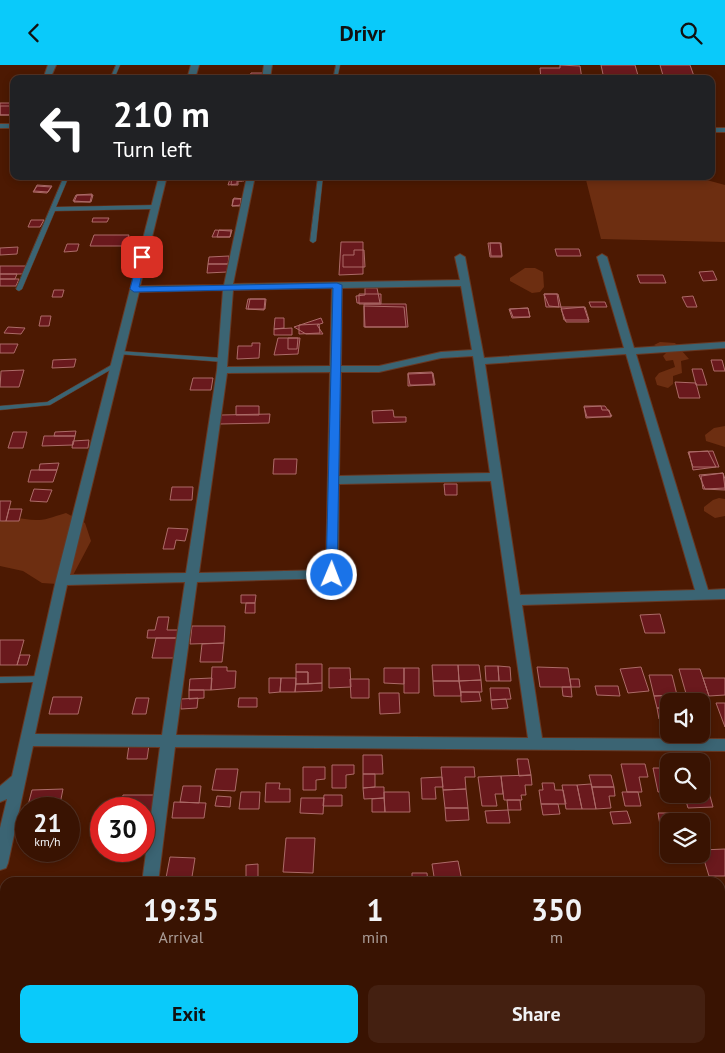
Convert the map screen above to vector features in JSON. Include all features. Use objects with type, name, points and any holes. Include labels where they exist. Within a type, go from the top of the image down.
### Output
[{"type":"street","points":[[0,863],[62,580],[162,180]]},
{"type":"street","points":[[151,877],[168,741],[193,578],[222,365],[228,287],[250,180]]},
{"type":"street","points":[[460,257],[478,357],[536,744]]},
{"type":"street","points":[[602,257],[703,594]]},
{"type":"street","points":[[134,289],[464,283]]},
{"type":"street","points":[[62,580],[332,575],[337,285]]},
{"type":"street","points":[[222,365],[379,369],[441,355],[478,357],[725,345]]},
{"type":"street","points":[[333,480],[495,477]]},
{"type":"street","points":[[514,600],[725,594]]},
{"type":"street","points":[[28,740],[725,745]]},
{"type":"street","points":[[0,795],[19,779]]},
{"type":"lane","points":[[19,289],[65,180]]},
{"type":"lane","points":[[313,241],[320,180]]},
{"type":"lane","points":[[53,209],[154,207]]},
{"type":"lane","points":[[120,353],[222,365]]},
{"type":"lane","points":[[0,408],[48,403],[116,365]]},
{"type":"lane","points":[[0,680],[39,679]]},
{"type":"shaded area","points":[[586,180],[707,180],[725,185],[725,242],[601,239]]},
{"type":"shaded area","points":[[525,268],[535,268],[543,272],[544,287],[540,292],[532,293],[510,281],[510,278]]},
{"type":"shaded area","points":[[660,342],[675,343],[689,359],[681,361],[682,373],[673,376],[673,384],[668,388],[657,385],[655,378],[659,373],[675,367],[673,360],[666,361],[663,356],[667,352],[654,345]]},
{"type":"shaded area","points":[[725,426],[725,447],[706,441],[705,435],[714,428]]},
{"type":"shaded area","points":[[719,498],[725,499],[725,516],[715,518],[704,511],[704,507]]},
{"type":"shaded area","points":[[66,513],[85,523],[91,541],[71,579],[57,584],[42,583],[23,571],[0,566],[0,522],[10,518],[42,520]]},
{"type":"building","points":[[560,65],[580,66],[581,75],[541,75],[540,68],[560,68]]},
{"type":"building","points":[[601,65],[635,65],[638,75],[603,75]]},
{"type":"building","points":[[660,65],[690,65],[694,75],[663,75]]},
{"type":"building","points":[[251,73],[264,73],[264,75],[250,75]]},
{"type":"building","points":[[0,103],[10,103],[10,115],[0,115]]},
{"type":"building","points":[[0,106],[10,106],[10,115],[0,115]]},
{"type":"building","points":[[230,180],[242,180],[237,181],[237,184],[228,185]]},
{"type":"building","points":[[232,180],[244,180],[238,181],[238,185],[231,185]]},
{"type":"building","points":[[37,185],[52,186],[48,192],[34,191]]},
{"type":"building","points":[[37,186],[51,187],[47,193],[33,192]]},
{"type":"building","points":[[92,194],[90,202],[73,201],[76,195]]},
{"type":"building","points":[[77,195],[93,195],[91,202],[74,202]]},
{"type":"building","points":[[234,198],[244,199],[241,205],[232,206]]},
{"type":"building","points":[[233,199],[241,199],[240,206],[232,206]]},
{"type":"building","points":[[93,218],[109,218],[107,222],[92,222]]},
{"type":"building","points":[[31,220],[44,220],[40,227],[28,227]]},
{"type":"building","points":[[215,230],[231,231],[230,237],[212,237]]},
{"type":"building","points":[[219,230],[232,230],[230,237],[217,237]]},
{"type":"building","points":[[94,235],[129,235],[125,246],[90,246]]},
{"type":"building","points":[[341,242],[363,242],[363,274],[339,275]]},
{"type":"building","points":[[488,243],[500,243],[502,257],[490,257]]},
{"type":"building","points":[[490,243],[501,243],[502,256],[491,256]]},
{"type":"building","points":[[67,244],[79,244],[77,251],[64,252]]},
{"type":"building","points":[[18,247],[17,254],[0,255],[0,248]]},
{"type":"building","points":[[555,249],[579,249],[581,256],[557,256]]},
{"type":"building","points":[[354,250],[364,250],[365,267],[343,267],[343,255],[354,255]]},
{"type":"building","points":[[229,256],[228,264],[208,264],[209,257]]},
{"type":"building","points":[[208,264],[228,264],[227,272],[207,273]]},
{"type":"building","points":[[0,266],[26,266],[23,274],[0,274]]},
{"type":"building","points":[[713,271],[717,280],[703,281],[699,272]]},
{"type":"building","points":[[0,274],[17,274],[15,279],[0,279]]},
{"type":"building","points":[[637,275],[663,275],[666,283],[640,283]]},
{"type":"building","points":[[0,279],[19,279],[16,286],[0,286]]},
{"type":"building","points":[[365,288],[377,288],[380,303],[357,303],[356,296],[365,295]]},
{"type":"building","points":[[54,290],[64,290],[62,297],[52,297]]},
{"type":"building","points":[[359,294],[381,294],[381,304],[359,304]]},
{"type":"building","points":[[544,294],[558,294],[561,307],[546,307]]},
{"type":"building","points":[[544,294],[557,294],[559,307],[549,306]]},
{"type":"building","points":[[693,296],[697,307],[687,307],[682,297]]},
{"type":"building","points":[[248,299],[265,299],[264,310],[246,309]]},
{"type":"building","points":[[250,299],[266,299],[265,309],[248,309]]},
{"type":"building","points":[[589,302],[605,302],[607,307],[591,307]]},
{"type":"building","points":[[364,304],[406,304],[408,327],[364,327]]},
{"type":"building","points":[[364,306],[404,307],[406,327],[365,327]]},
{"type":"building","points":[[561,307],[585,307],[589,320],[564,320]]},
{"type":"building","points":[[584,307],[589,322],[566,322],[561,309]]},
{"type":"building","points":[[528,308],[530,317],[512,318],[509,309]]},
{"type":"building","points":[[528,308],[530,317],[513,317],[510,309]]},
{"type":"building","points":[[41,316],[51,316],[49,326],[39,326]]},
{"type":"building","points":[[275,318],[284,318],[284,328],[274,329]]},
{"type":"building","points":[[321,318],[323,323],[317,325],[323,334],[306,334],[294,327]]},
{"type":"building","points":[[319,324],[320,333],[299,334],[299,325]]},
{"type":"building","points":[[8,327],[25,328],[21,334],[4,333]]},
{"type":"building","points":[[292,328],[292,335],[274,335],[274,329]]},
{"type":"building","points":[[278,338],[300,338],[298,354],[274,355]]},
{"type":"building","points":[[288,338],[298,338],[297,349],[288,349]]},
{"type":"building","points":[[252,343],[260,343],[259,358],[237,359],[238,346],[252,346]]},
{"type":"building","points":[[0,344],[18,344],[14,353],[0,353]]},
{"type":"building","points":[[76,359],[74,367],[52,368],[53,360]]},
{"type":"building","points":[[711,360],[722,360],[725,371],[714,371]]},
{"type":"building","points":[[692,369],[702,369],[707,385],[696,385]]},
{"type":"building","points":[[24,370],[19,387],[0,387],[1,371]]},
{"type":"building","points":[[432,372],[434,384],[408,386],[408,373]]},
{"type":"building","points":[[433,373],[435,385],[410,385],[408,374]]},
{"type":"building","points":[[193,378],[213,378],[211,390],[190,390]]},
{"type":"building","points":[[675,382],[696,383],[700,398],[679,398]]},
{"type":"building","points":[[236,406],[259,406],[259,415],[236,415]]},
{"type":"building","points":[[584,406],[605,406],[612,416],[586,418]]},
{"type":"building","points":[[601,406],[602,410],[609,410],[611,417],[587,417],[584,407]]},
{"type":"building","points":[[393,410],[394,417],[406,417],[406,422],[373,423],[372,411]]},
{"type":"building","points":[[270,414],[269,423],[220,424],[221,415]]},
{"type":"building","points":[[76,431],[75,436],[54,436],[55,432]]},
{"type":"building","points":[[13,432],[27,432],[23,448],[8,448]]},
{"type":"building","points":[[44,436],[75,436],[73,445],[42,446]]},
{"type":"building","points":[[89,440],[88,448],[72,448],[73,441]]},
{"type":"building","points":[[708,451],[716,467],[693,470],[689,452]]},
{"type":"building","points":[[713,451],[719,467],[693,467],[688,452]]},
{"type":"building","points":[[274,459],[297,459],[296,474],[273,474]]},
{"type":"building","points":[[59,463],[57,470],[39,470],[40,464]]},
{"type":"building","points":[[31,470],[57,470],[53,482],[28,482]]},
{"type":"building","points":[[723,473],[725,488],[705,489],[699,475]]},
{"type":"building","points":[[723,473],[725,490],[703,489],[701,476]]},
{"type":"building","points":[[444,484],[457,484],[457,495],[445,495]]},
{"type":"building","points":[[172,487],[193,487],[192,500],[170,500]]},
{"type":"building","points":[[34,489],[52,490],[47,502],[30,501]]},
{"type":"building","points":[[0,501],[11,501],[6,521],[0,521]]},
{"type":"building","points":[[9,509],[22,509],[19,521],[6,521]]},
{"type":"building","points":[[168,528],[188,529],[185,541],[176,540],[174,549],[163,549]]},
{"type":"building","points":[[241,595],[256,595],[255,603],[241,603]]},
{"type":"building","points":[[246,603],[255,603],[255,613],[245,613]]},
{"type":"building","points":[[660,614],[665,633],[645,633],[640,615]]},
{"type":"building","points":[[158,617],[169,617],[167,630],[179,630],[178,638],[147,638],[148,630],[155,630]]},
{"type":"building","points":[[192,626],[225,626],[224,643],[190,644]]},
{"type":"building","points":[[156,638],[178,638],[175,658],[152,658]]},
{"type":"building","points":[[0,640],[24,640],[17,665],[0,665]]},
{"type":"building","points":[[224,643],[222,662],[200,662],[202,644]]},
{"type":"building","points":[[20,655],[30,655],[27,665],[17,665]]},
{"type":"building","points":[[296,664],[322,664],[322,683],[308,684],[308,672],[296,672]]},
{"type":"building","points":[[432,665],[458,665],[459,681],[433,681]]},
{"type":"building","points":[[458,665],[479,665],[481,680],[459,681]]},
{"type":"building","points":[[485,666],[498,666],[499,681],[486,681]]},
{"type":"building","points":[[498,666],[510,667],[511,681],[499,681]]},
{"type":"building","points":[[212,667],[227,667],[227,671],[236,671],[235,688],[211,690]]},
{"type":"building","points":[[537,667],[568,668],[571,687],[540,687]]},
{"type":"building","points":[[641,667],[649,691],[628,693],[620,669]]},
{"type":"building","points":[[329,668],[350,668],[351,687],[329,688]]},
{"type":"building","points":[[384,668],[404,668],[404,684],[384,683]]},
{"type":"building","points":[[404,668],[419,668],[419,693],[404,693]]},
{"type":"building","points":[[679,669],[700,669],[708,693],[686,693]]},
{"type":"building","points":[[296,672],[308,672],[308,684],[296,684]]},
{"type":"building","points":[[649,675],[672,675],[676,693],[660,693],[660,696],[654,696]]},
{"type":"building","points":[[212,678],[211,690],[189,690],[190,679]]},
{"type":"building","points":[[269,678],[281,678],[280,692],[269,693]]},
{"type":"building","points":[[281,678],[296,678],[295,692],[280,692]]},
{"type":"building","points":[[703,678],[725,678],[725,695],[710,696],[710,693],[708,693]]},
{"type":"building","points":[[350,679],[369,679],[369,698],[351,698]]},
{"type":"building","points":[[570,679],[579,679],[580,687],[571,687]]},
{"type":"building","points":[[481,680],[482,692],[461,692],[459,681]]},
{"type":"building","points":[[433,681],[459,681],[461,696],[434,696]]},
{"type":"building","points":[[322,683],[322,691],[295,692],[296,684]]},
{"type":"building","points":[[595,686],[618,686],[620,696],[597,695]]},
{"type":"building","points":[[562,687],[571,687],[572,697],[563,696]]},
{"type":"building","points":[[490,688],[509,688],[511,699],[491,700]]},
{"type":"building","points":[[189,690],[204,690],[204,698],[189,699]]},
{"type":"building","points":[[461,692],[479,692],[481,701],[461,702]]},
{"type":"building","points":[[379,693],[399,693],[400,713],[380,714]]},
{"type":"building","points":[[654,696],[660,696],[660,708],[657,708]]},
{"type":"building","points":[[53,697],[82,697],[78,714],[49,714]]},
{"type":"building","points":[[136,698],[149,698],[146,714],[132,714]]},
{"type":"building","points":[[198,698],[197,708],[181,709],[181,699]]},
{"type":"building","points":[[239,698],[257,698],[257,707],[238,707]]},
{"type":"building","points":[[506,699],[508,708],[492,709],[491,700]]},
{"type":"building","points":[[716,703],[725,703],[725,727]]},
{"type":"building","points":[[657,708],[660,708],[659,719]]},
{"type":"building","points":[[129,745],[149,745],[147,759],[127,759]]},
{"type":"building","points":[[363,755],[382,755],[383,774],[363,774]]},
{"type":"building","points":[[517,759],[528,759],[531,775],[519,776]]},
{"type":"building","points":[[621,764],[645,764],[648,777],[639,777],[642,792],[627,792]]},
{"type":"building","points":[[332,765],[354,765],[354,774],[346,775],[346,788],[332,788]]},
{"type":"building","points":[[303,767],[325,767],[325,779],[316,780],[316,790],[303,790]]},
{"type":"building","points":[[441,767],[474,767],[475,777],[465,777],[466,789],[443,790]]},
{"type":"building","points":[[653,768],[660,768],[660,792],[658,792]]},
{"type":"building","points":[[216,769],[238,769],[235,791],[212,790]]},
{"type":"building","points":[[363,774],[375,774],[375,787],[363,788]]},
{"type":"building","points":[[531,775],[532,785],[525,785],[526,795],[521,795],[522,800],[504,800],[501,776]]},
{"type":"building","points":[[589,775],[611,775],[614,787],[592,787]]},
{"type":"building","points":[[501,776],[503,794],[495,794],[497,806],[482,806],[478,777]]},
{"type":"building","points":[[442,777],[443,787],[435,787],[436,799],[422,799],[421,778]]},
{"type":"building","points":[[266,783],[280,783],[279,789],[290,789],[290,802],[265,802]]},
{"type":"building","points":[[542,783],[554,783],[555,790],[563,790],[566,804],[541,804],[539,790],[543,790]]},
{"type":"building","points":[[591,784],[596,809],[582,809],[577,785]]},
{"type":"building","points":[[562,785],[577,785],[582,809],[566,809]]},
{"type":"building","points":[[183,786],[201,786],[199,803],[180,802]]},
{"type":"building","points":[[384,787],[384,798],[364,799],[363,788]]},
{"type":"building","points":[[592,787],[614,787],[615,796],[609,796],[611,808],[596,809]]},
{"type":"building","points":[[63,789],[61,797],[30,797],[32,790]]},
{"type":"building","points":[[466,789],[468,808],[445,808],[443,790]]},
{"type":"building","points":[[241,792],[260,792],[259,809],[239,809]]},
{"type":"building","points":[[384,792],[409,792],[410,812],[385,812]]},
{"type":"building","points":[[622,792],[638,792],[641,806],[625,806]]},
{"type":"building","points":[[123,795],[156,795],[155,801],[155,797],[123,797]]},
{"type":"building","points":[[324,795],[342,795],[342,806],[323,806]]},
{"type":"building","points":[[217,796],[231,797],[230,807],[215,806]]},
{"type":"building","points":[[710,796],[713,807],[688,808],[687,803],[710,803]]},
{"type":"building","points":[[301,798],[324,798],[323,814],[300,813]]},
{"type":"building","points":[[384,798],[385,812],[372,812],[372,799]]},
{"type":"building","points":[[507,800],[520,800],[521,810],[508,810]]},
{"type":"building","points":[[174,802],[206,803],[204,818],[172,818]]},
{"type":"building","points":[[541,804],[558,804],[560,814],[543,815]]},
{"type":"building","points":[[445,808],[468,808],[469,820],[446,821]]},
{"type":"building","points":[[508,810],[510,823],[487,823],[485,811]]},
{"type":"building","points":[[627,811],[631,823],[613,824],[610,812]]},
{"type":"building","points":[[286,838],[315,838],[313,873],[283,872]]},
{"type":"building","points":[[725,849],[725,876],[709,876],[705,863],[710,863],[710,850]]},
{"type":"building","points":[[170,857],[195,858],[192,877],[166,877]]},
{"type":"building","points":[[458,861],[461,877],[434,877],[432,864]]},
{"type":"building","points":[[258,864],[258,877],[246,877],[246,865]]},
{"type":"building","points":[[412,873],[427,873],[427,877],[412,877]]},
{"type":"route","points":[[142,257],[134,289],[337,285],[332,575]]}]
